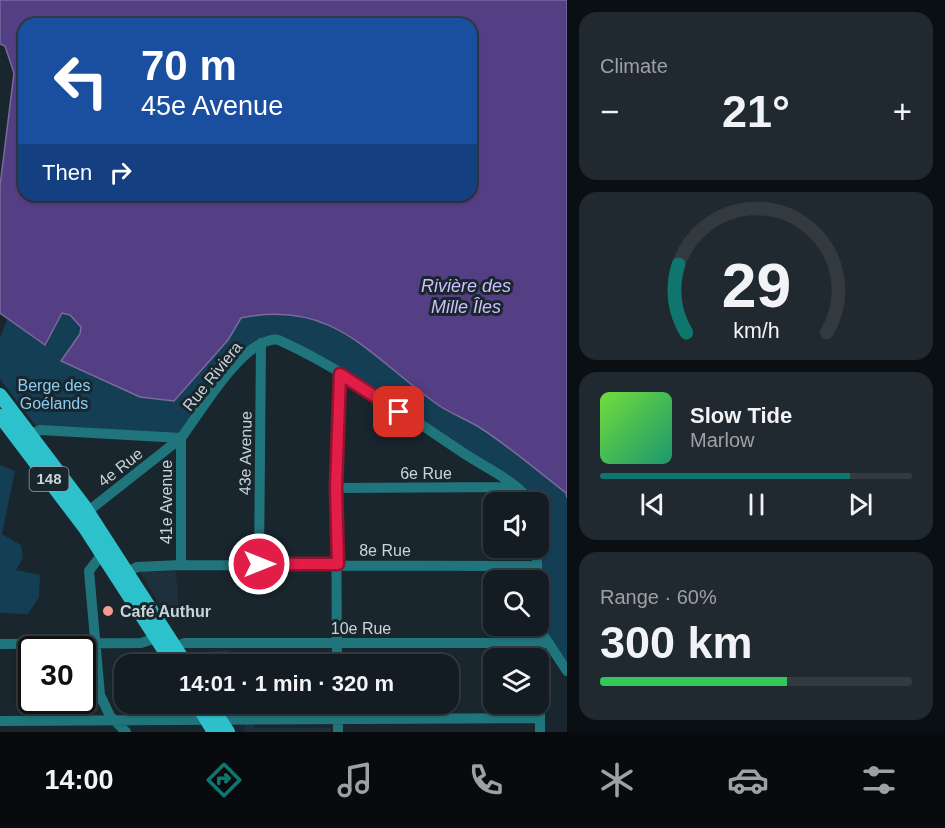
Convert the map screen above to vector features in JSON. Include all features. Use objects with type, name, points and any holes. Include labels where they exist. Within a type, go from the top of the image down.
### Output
[{"type":"main road","name":"148","points":[[0,395],[25,437],[106,550],[166,654]]},
{"type":"main road","name":"148","points":[[0,416],[25,437]]},
{"type":"main road","name":"148","points":[[106,550],[127,572],[179,654]]},
{"type":"main road","points":[[206,714],[218,726]]},
{"type":"street","name":"Rue Riviera","points":[[181,438],[235,367],[261,343],[278,340],[340,374],[521,492]]},
{"type":"street","name":"43e Avenue","points":[[259,564],[261,343]]},
{"type":"street","points":[[337,654],[336,488],[340,374]]},
{"type":"street","points":[[25,437],[40,430],[181,438]]},
{"type":"street","name":"4e Rue","points":[[83,515],[181,438]]},
{"type":"street","name":"41e Avenue","points":[[181,438],[181,565]]},
{"type":"street","name":"6e Rue","points":[[336,488],[517,488]]},
{"type":"street","points":[[93,636],[89,571],[106,550]]},
{"type":"street","points":[[536,558],[536,570]]},
{"type":"street","name":"8e Rue","points":[[127,572],[137,567],[181,565],[536,566]]},
{"type":"street","points":[[540,732],[544,643],[542,636]]},
{"type":"street","points":[[96,643],[141,643],[156,638]]},
{"type":"street","name":"10e Rue","points":[[174,647],[184,643],[544,643]]},
{"type":"street","points":[[544,643],[567,671]]},
{"type":"street","points":[[0,644],[18,644]]},
{"type":"street","points":[[96,665],[100,695],[114,721],[126,732]]},
{"type":"street","points":[[0,721],[338,726],[540,718]]},
{"type":"shaded area","points":[[176,571],[179,611],[170,621],[140,572]]},
{"type":"shaded area","points":[[229,650],[231,654],[195,654]]},
{"type":"shaded area","points":[[239,714],[250,714],[255,728],[331,728],[331,732],[244,732],[245,725]]},
{"type":"green space","name":"Berge des Goélands","points":[[62,312],[70,315],[81,327],[80,334],[62,361],[228,340],[241,318],[259,314],[303,315],[331,326],[383,359],[435,403],[482,429],[567,493],[567,671],[544,636],[549,636],[549,570],[536,570],[537,558],[549,558],[549,492],[522,492],[279,339],[252,348],[181,438],[36,426],[0,379],[0,337],[8,318],[45,344]]},
{"type":"green space","points":[[0,465],[15,471],[2,534],[21,545],[23,558],[16,570],[40,575],[39,597],[28,614],[0,613]]},
{"type":"water","name":"Rivière des Mille Îles","points":[[0,0],[567,0],[567,498],[566,493],[504,444],[476,425],[439,406],[368,349],[325,324],[300,316],[273,314],[241,318],[228,340],[174,401],[140,397],[61,361],[80,334],[81,327],[70,315],[62,313],[45,345],[0,313],[0,186],[14,73],[5,46],[0,44]]},
{"type":"place","name":"Café Authur","points":[[108,611]]},
{"type":"route","points":[[259,564],[338,564],[336,488],[340,374],[399,412]]}]
